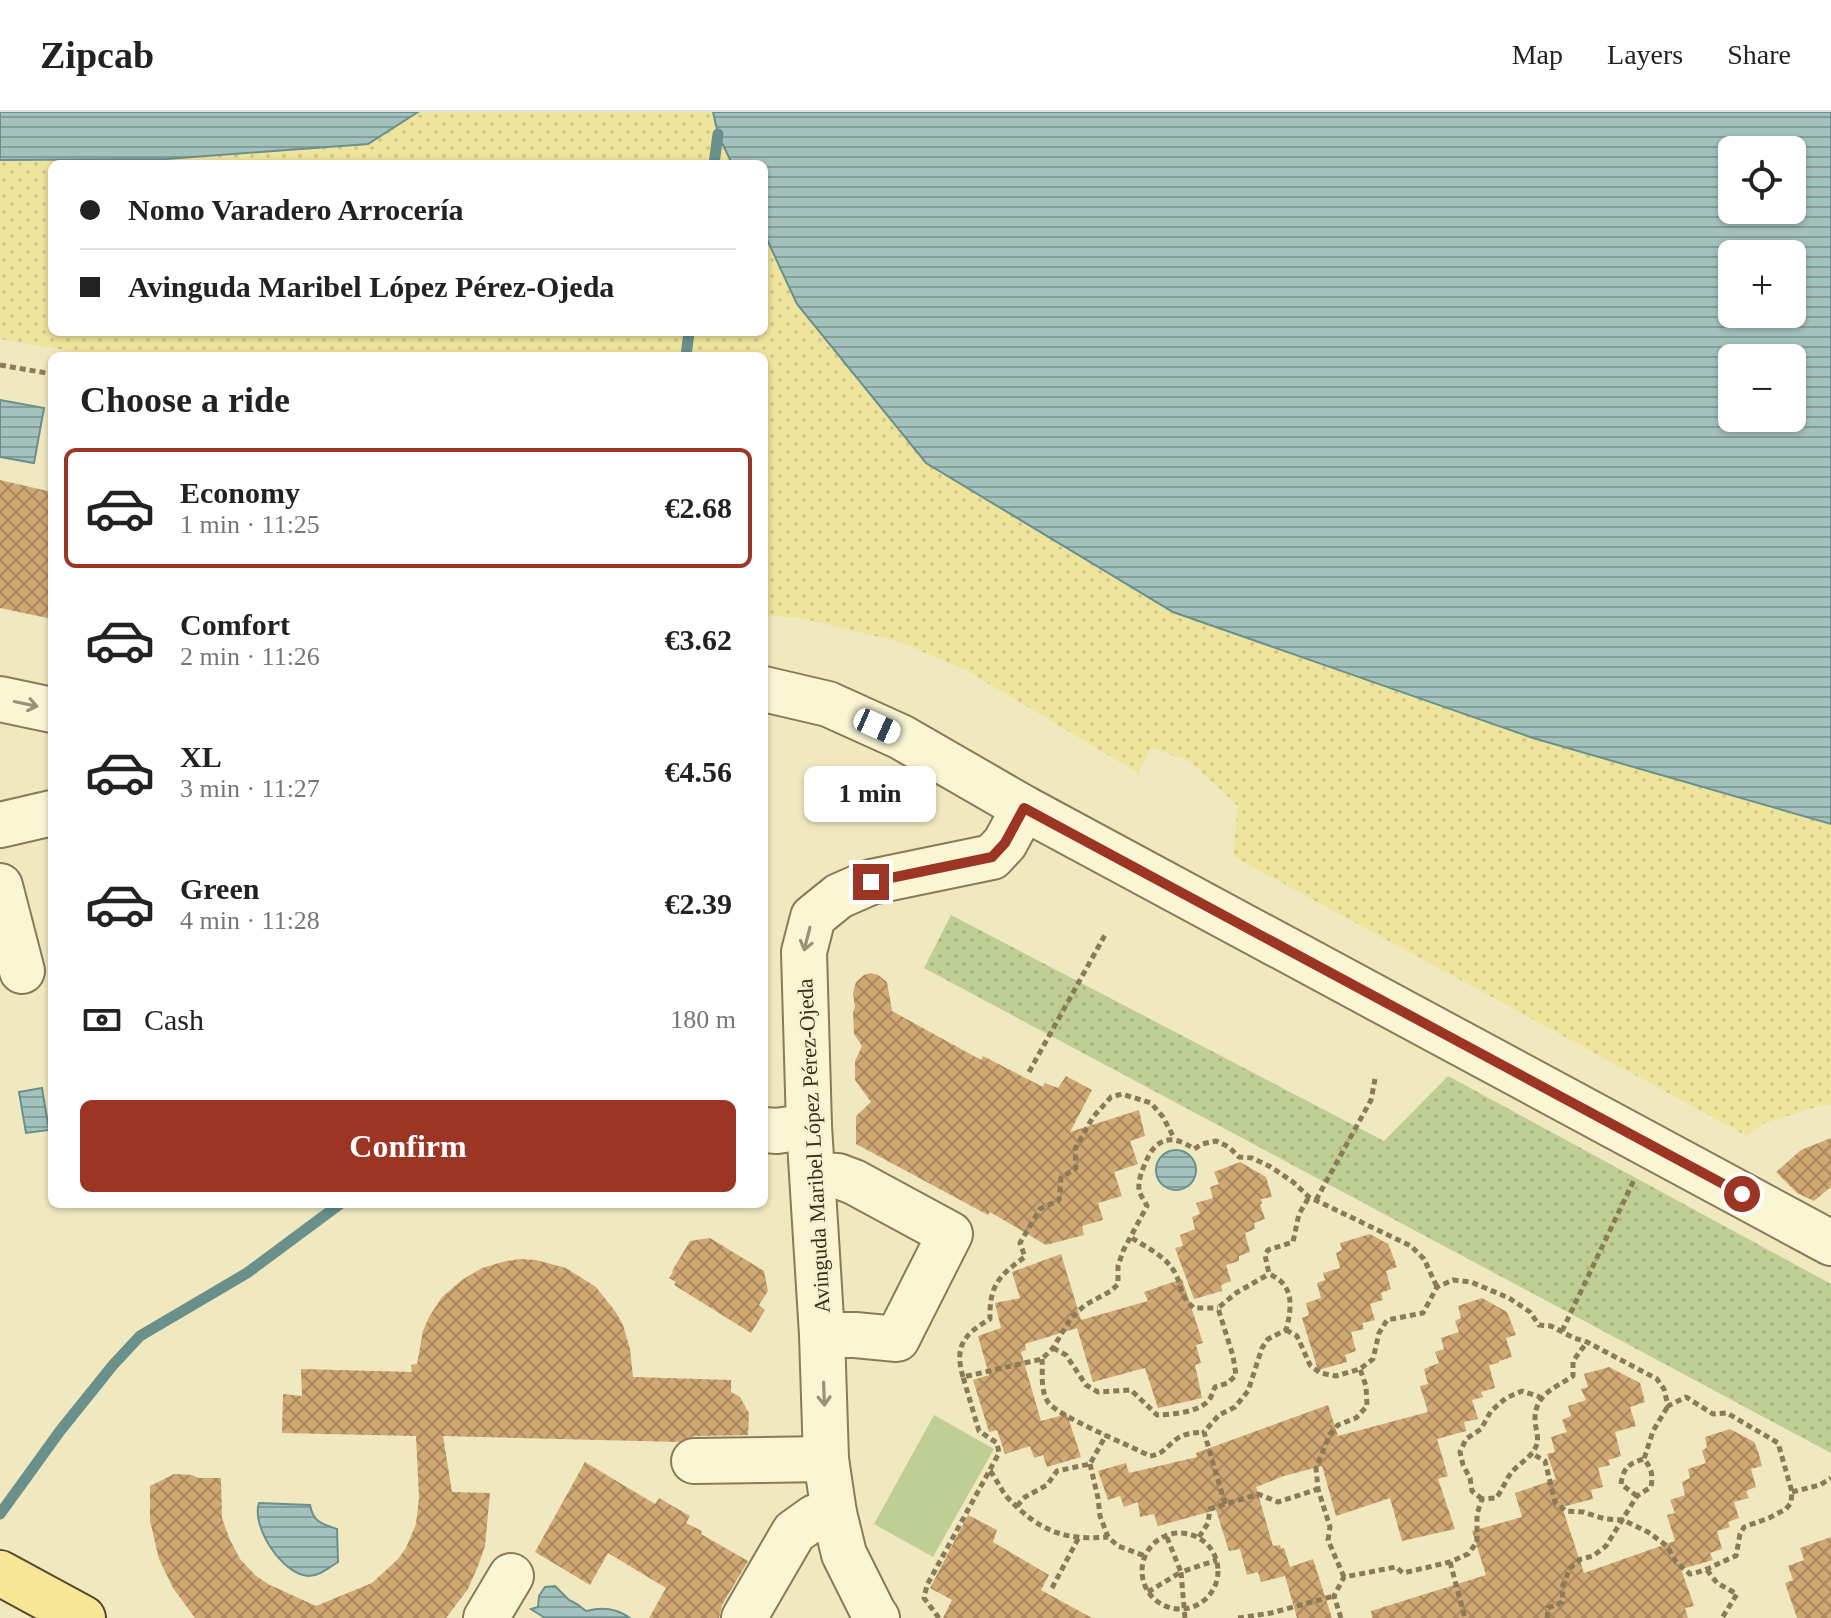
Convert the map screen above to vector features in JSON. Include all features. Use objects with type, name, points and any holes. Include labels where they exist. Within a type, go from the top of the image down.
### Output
[{"type":"main road","points":[[0,1573],[74,1613]]},
{"type":"street","points":[[768,690],[828,704],[889,731],[1024,808],[1831,1243]]},
{"type":"street","points":[[0,699],[48,709]]},
{"type":"street","name":"Avinguda Maribel López Pérez-Ojeda","points":[[877,1618],[844,1554],[826,1459],[809,1126],[804,952],[813,917],[839,896],[871,882],[992,857],[1005,843],[1024,808]]},
{"type":"street","points":[[0,825],[48,814]]},
{"type":"street","points":[[0,886],[22,971]]},
{"type":"street","points":[[768,1130],[809,1126]]},
{"type":"street","points":[[813,1175],[838,1176],[854,1182],[950,1234],[897,1339],[822,1335]]},
{"type":"street","points":[[694,1461],[826,1459]]},
{"type":"street","points":[[744,1618],[794,1532],[815,1517],[834,1513]]},
{"type":"street","points":[[486,1618],[511,1576]]},
{"type":"path","points":[[0,365],[48,373]]},
{"type":"path","points":[[1029,1072],[1105,935]]},
{"type":"path","points":[[1269,1274],[1265,1255],[1268,1250],[1293,1242],[1299,1214],[1313,1198],[1371,1100],[1375,1079]]},
{"type":"path","points":[[939,1618],[924,1598],[927,1585],[999,1453],[997,1443],[979,1431],[959,1363],[959,1349],[970,1331],[990,1319],[994,1287],[1004,1272],[1025,1257],[1020,1243],[1040,1209],[1059,1200],[1061,1178],[1076,1168],[1075,1149],[1093,1117],[1111,1097],[1122,1094],[1151,1103],[1174,1138]]},
{"type":"path","points":[[963,1377],[1042,1359],[1053,1348],[1071,1318],[1118,1284],[1118,1266],[1123,1251],[1147,1206],[1138,1190],[1142,1170],[1150,1152],[1161,1141],[1174,1138],[1194,1149],[1216,1141],[1229,1147],[1239,1157],[1252,1158],[1271,1167],[1313,1198],[1411,1246],[1424,1259],[1437,1287]]},
{"type":"path","points":[[1562,1331],[1638,1173]]},
{"type":"path","points":[[1132,1238],[1160,1256],[1176,1273],[1184,1299],[1194,1308],[1218,1308],[1236,1293],[1269,1274]]},
{"type":"path","points":[[1042,1359],[1043,1389],[1049,1404],[1065,1415],[1150,1456],[1161,1454],[1175,1439],[1188,1433],[1204,1432],[1219,1415],[1235,1407],[1248,1391],[1262,1348],[1268,1339],[1286,1330],[1292,1307],[1288,1293],[1279,1278],[1269,1274]]},
{"type":"path","points":[[1286,1330],[1297,1336],[1310,1365],[1320,1373],[1336,1376],[1360,1369],[1373,1359],[1379,1333],[1387,1320],[1423,1313],[1437,1287],[1453,1280],[1471,1282],[1509,1298],[1530,1312],[1539,1325],[1551,1326],[1587,1342],[1657,1379],[1664,1389],[1668,1406]]},
{"type":"path","points":[[1053,1348],[1066,1355],[1086,1385],[1098,1392],[1131,1390],[1157,1415],[1176,1413],[1209,1400],[1215,1387],[1228,1383],[1236,1375],[1218,1308]]},
{"type":"path","points":[[1540,1397],[1522,1391],[1506,1398],[1491,1411],[1481,1429],[1466,1439],[1460,1452],[1463,1465],[1472,1491],[1482,1499],[1496,1498],[1510,1473],[1531,1453],[1537,1444],[1535,1418],[1540,1397],[1573,1376],[1573,1361],[1587,1342]]},
{"type":"path","points":[[1344,1577],[1328,1540],[1330,1527],[1318,1489],[1316,1468],[1330,1434],[1338,1425],[1356,1418],[1367,1406],[1366,1386],[1360,1369]]},
{"type":"path","points":[[1531,1453],[1545,1461],[1555,1502],[1566,1511],[1623,1520],[1648,1532],[1667,1546],[1676,1562],[1690,1574],[1707,1570],[1736,1556],[1744,1527],[1786,1509],[1791,1503],[1792,1492],[1778,1443],[1727,1413],[1713,1414],[1686,1397],[1668,1406],[1653,1431],[1644,1459]]},
{"type":"path","points":[[1204,1432],[1225,1504]]},
{"type":"path","points":[[1106,1435],[1090,1464],[1100,1516],[1108,1537],[1118,1546],[1145,1556]]},
{"type":"path","points":[[1637,1496],[1621,1484],[1623,1471],[1631,1463],[1644,1459]]},
{"type":"path","points":[[1545,1617],[1548,1608],[1562,1602],[1563,1585],[1570,1568],[1606,1546],[1637,1496],[1651,1487],[1653,1475],[1644,1459]]},
{"type":"path","points":[[1017,1506],[1025,1497],[1047,1485],[1057,1471],[1090,1464]]},
{"type":"path","points":[[990,1471],[1004,1494],[1039,1526],[1079,1537],[1108,1537]]},
{"type":"path","points":[[1792,1492],[1820,1485],[1831,1478]]},
{"type":"path","points":[[1199,1537],[1208,1523],[1210,1509],[1258,1494],[1278,1502],[1318,1489]]},
{"type":"path","points":[[1344,1577],[1396,1567],[1403,1573],[1450,1562],[1468,1554],[1477,1542],[1477,1514],[1482,1499]]},
{"type":"path","points":[[1166,1535],[1181,1572],[1185,1618]]},
{"type":"path","points":[[1166,1535],[1199,1537],[1210,1547],[1217,1560],[1219,1574],[1215,1587],[1208,1598],[1184,1609],[1170,1608],[1158,1602],[1148,1592],[1143,1580],[1145,1556],[1157,1540],[1166,1535]]},
{"type":"path","points":[[1052,1588],[1079,1537]]},
{"type":"path","points":[[1148,1592],[1181,1572],[1217,1560]]},
{"type":"path","points":[[1450,1562],[1465,1618]]},
{"type":"path","points":[[1707,1570],[1717,1583],[1737,1594],[1722,1618]]},
{"type":"path","points":[[1238,1618],[1272,1616],[1334,1596],[1344,1577]]},
{"type":"path","points":[[1334,1596],[1341,1618]]},
{"type":"green space","points":[[951,915],[1384,1141],[1448,1076],[1831,1284],[1831,1453],[924,968]]},
{"type":"green space","points":[[934,1415],[994,1449],[933,1557],[874,1524]]},
{"type":"sand","points":[[418,112],[713,112],[718,134],[730,160],[48,160],[48,336],[768,336],[768,242],[797,304],[926,463],[1173,612],[1533,738],[1831,824],[1831,1105],[1762,1124],[1747,1136],[1233,856],[1238,806],[1190,761],[1151,748],[1138,773],[966,670],[900,642],[801,618],[768,615],[768,352],[76,352],[0,339],[0,160],[166,159],[368,144]]},
{"type":"water","points":[[0,112],[418,112],[368,144],[166,159],[0,160]]},
{"type":"water","points":[[713,112],[1831,112],[1831,824],[1533,738],[1173,612],[926,463],[797,304],[768,242],[768,160],[730,160],[718,134]]},
{"type":"water","points":[[0,400],[44,408],[34,463],[0,457]]},
{"type":"water","points":[[42,1088],[48,1130],[26,1133],[19,1092]]},
{"type":"water","points":[[1176,1150],[1190,1156],[1196,1170],[1190,1184],[1176,1190],[1162,1184],[1156,1170],[1162,1156]]},
{"type":"water","points":[[259,1503],[310,1505],[319,1522],[337,1529],[338,1562],[313,1576],[299,1574],[289,1567],[279,1559],[264,1536],[258,1513]]},
{"type":"water","points":[[555,1586],[586,1611],[609,1609],[630,1618],[545,1618],[531,1609],[538,1607],[539,1596],[545,1587]]},
{"type":"building","points":[[0,480],[48,491],[48,618],[0,608]]},
{"type":"building","points":[[871,973],[887,982],[892,1011],[981,1060],[983,1056],[1043,1087],[1045,1083],[1058,1088],[1066,1076],[1092,1090],[1070,1132],[1139,1110],[1145,1136],[1130,1141],[1138,1164],[1114,1172],[1122,1196],[1098,1203],[1103,1220],[1082,1226],[1084,1235],[1046,1245],[990,1212],[988,1215],[856,1144],[856,1116],[871,1102],[855,1080],[855,1061],[862,1046],[854,1034],[853,993],[856,982]]},
{"type":"building","points":[[1831,1138],[1831,1187],[1814,1201],[1797,1193],[1776,1172],[1801,1150]]},
{"type":"building","points":[[1240,1162],[1266,1177],[1272,1197],[1261,1199],[1265,1219],[1254,1223],[1255,1229],[1245,1233],[1250,1252],[1239,1256],[1239,1261],[1226,1265],[1231,1281],[1221,1285],[1222,1291],[1194,1299],[1175,1248],[1183,1246],[1180,1235],[1195,1229],[1192,1217],[1200,1214],[1196,1203],[1213,1198],[1210,1187],[1219,1184],[1214,1172]]},
{"type":"building","points":[[1370,1234],[1388,1244],[1391,1251],[1397,1267],[1386,1271],[1391,1289],[1381,1293],[1383,1300],[1370,1304],[1375,1320],[1362,1323],[1364,1329],[1351,1332],[1356,1351],[1345,1355],[1347,1362],[1318,1370],[1302,1318],[1309,1315],[1306,1303],[1321,1298],[1317,1283],[1325,1280],[1323,1273],[1340,1268],[1336,1253],[1342,1250],[1340,1243]]},
{"type":"building","points":[[710,1238],[764,1271],[768,1291],[759,1305],[765,1310],[751,1333],[674,1285],[676,1282],[669,1278],[690,1241]]},
{"type":"building","points":[[1061,1254],[1081,1320],[1148,1301],[1144,1292],[1182,1279],[1203,1343],[1196,1345],[1201,1363],[1195,1365],[1202,1398],[1158,1408],[1145,1368],[1093,1382],[1077,1328],[1025,1344],[1026,1350],[1021,1352],[1041,1421],[1067,1414],[1081,1457],[1047,1467],[1043,1455],[1034,1458],[1030,1446],[1005,1454],[997,1430],[989,1432],[973,1380],[989,1375],[978,1336],[1001,1328],[995,1303],[1020,1298],[1012,1272]]},
{"type":"building","points":[[521,1259],[566,1268],[596,1287],[623,1325],[633,1377],[731,1380],[731,1392],[740,1397],[749,1413],[748,1435],[694,1436],[679,1442],[443,1436],[452,1492],[490,1493],[485,1546],[478,1566],[468,1589],[446,1618],[195,1618],[173,1588],[159,1559],[150,1521],[150,1486],[174,1474],[221,1478],[222,1518],[240,1559],[270,1585],[316,1606],[372,1583],[398,1559],[416,1524],[419,1498],[416,1436],[282,1433],[283,1394],[302,1396],[301,1369],[412,1372],[411,1365],[417,1364],[423,1331],[442,1297],[482,1268]]},
{"type":"building","points":[[1482,1298],[1507,1312],[1516,1335],[1506,1338],[1512,1357],[1489,1365],[1495,1388],[1481,1392],[1483,1397],[1472,1400],[1478,1419],[1464,1422],[1466,1431],[1437,1439],[1448,1476],[1438,1479],[1455,1529],[1402,1541],[1390,1498],[1336,1516],[1322,1466],[1256,1487],[1273,1546],[1284,1548],[1290,1567],[1313,1559],[1332,1618],[1297,1618],[1285,1576],[1261,1582],[1258,1572],[1247,1575],[1240,1549],[1229,1551],[1216,1510],[1158,1526],[1154,1514],[1140,1517],[1138,1502],[1124,1507],[1120,1496],[1108,1500],[1098,1471],[1126,1463],[1129,1473],[1197,1457],[1196,1453],[1328,1405],[1338,1436],[1428,1412],[1420,1386],[1428,1384],[1424,1369],[1439,1363],[1435,1352],[1444,1349],[1441,1338],[1459,1332],[1455,1321],[1461,1318],[1458,1306]]},
{"type":"building","points":[[1609,1367],[1640,1383],[1645,1402],[1630,1407],[1636,1426],[1615,1432],[1621,1456],[1608,1460],[1610,1465],[1598,1468],[1603,1487],[1591,1490],[1593,1499],[1562,1507],[1584,1573],[1675,1541],[1667,1515],[1675,1513],[1670,1500],[1685,1495],[1682,1482],[1690,1478],[1688,1469],[1706,1463],[1702,1451],[1707,1447],[1705,1437],[1730,1429],[1754,1442],[1758,1451],[1762,1466],[1751,1469],[1756,1487],[1746,1491],[1749,1498],[1734,1502],[1739,1518],[1728,1522],[1730,1527],[1717,1531],[1722,1549],[1710,1553],[1713,1560],[1681,1569],[1694,1606],[1685,1608],[1688,1618],[1372,1618],[1371,1611],[1486,1575],[1472,1531],[1522,1517],[1515,1493],[1556,1479],[1547,1454],[1555,1452],[1551,1437],[1567,1432],[1562,1420],[1571,1416],[1568,1406],[1586,1400],[1581,1389],[1588,1387],[1584,1374]]},
{"type":"building","points":[[585,1462],[655,1504],[659,1498],[690,1516],[686,1523],[748,1561],[722,1605],[719,1618],[649,1618],[666,1588],[608,1553],[590,1585],[535,1552]]},
{"type":"building","points":[[968,1515],[997,1530],[993,1542],[1049,1575],[1041,1590],[1092,1618],[943,1618],[952,1600],[930,1588]]},
{"type":"building","points":[[1831,1537],[1831,1618],[1797,1618],[1785,1583],[1793,1580],[1788,1566],[1804,1560],[1800,1548]]},
{"type":"waterway","points":[[715,160],[718,134]]},
{"type":"waterway","points":[[686,352],[688,336]]},
{"type":"waterway","points":[[0,1514],[60,1431],[140,1336],[247,1273],[335,1208]]},
{"type":"route","points":[[871,882],[992,857],[1005,843],[1024,808],[1742,1194]]}]
